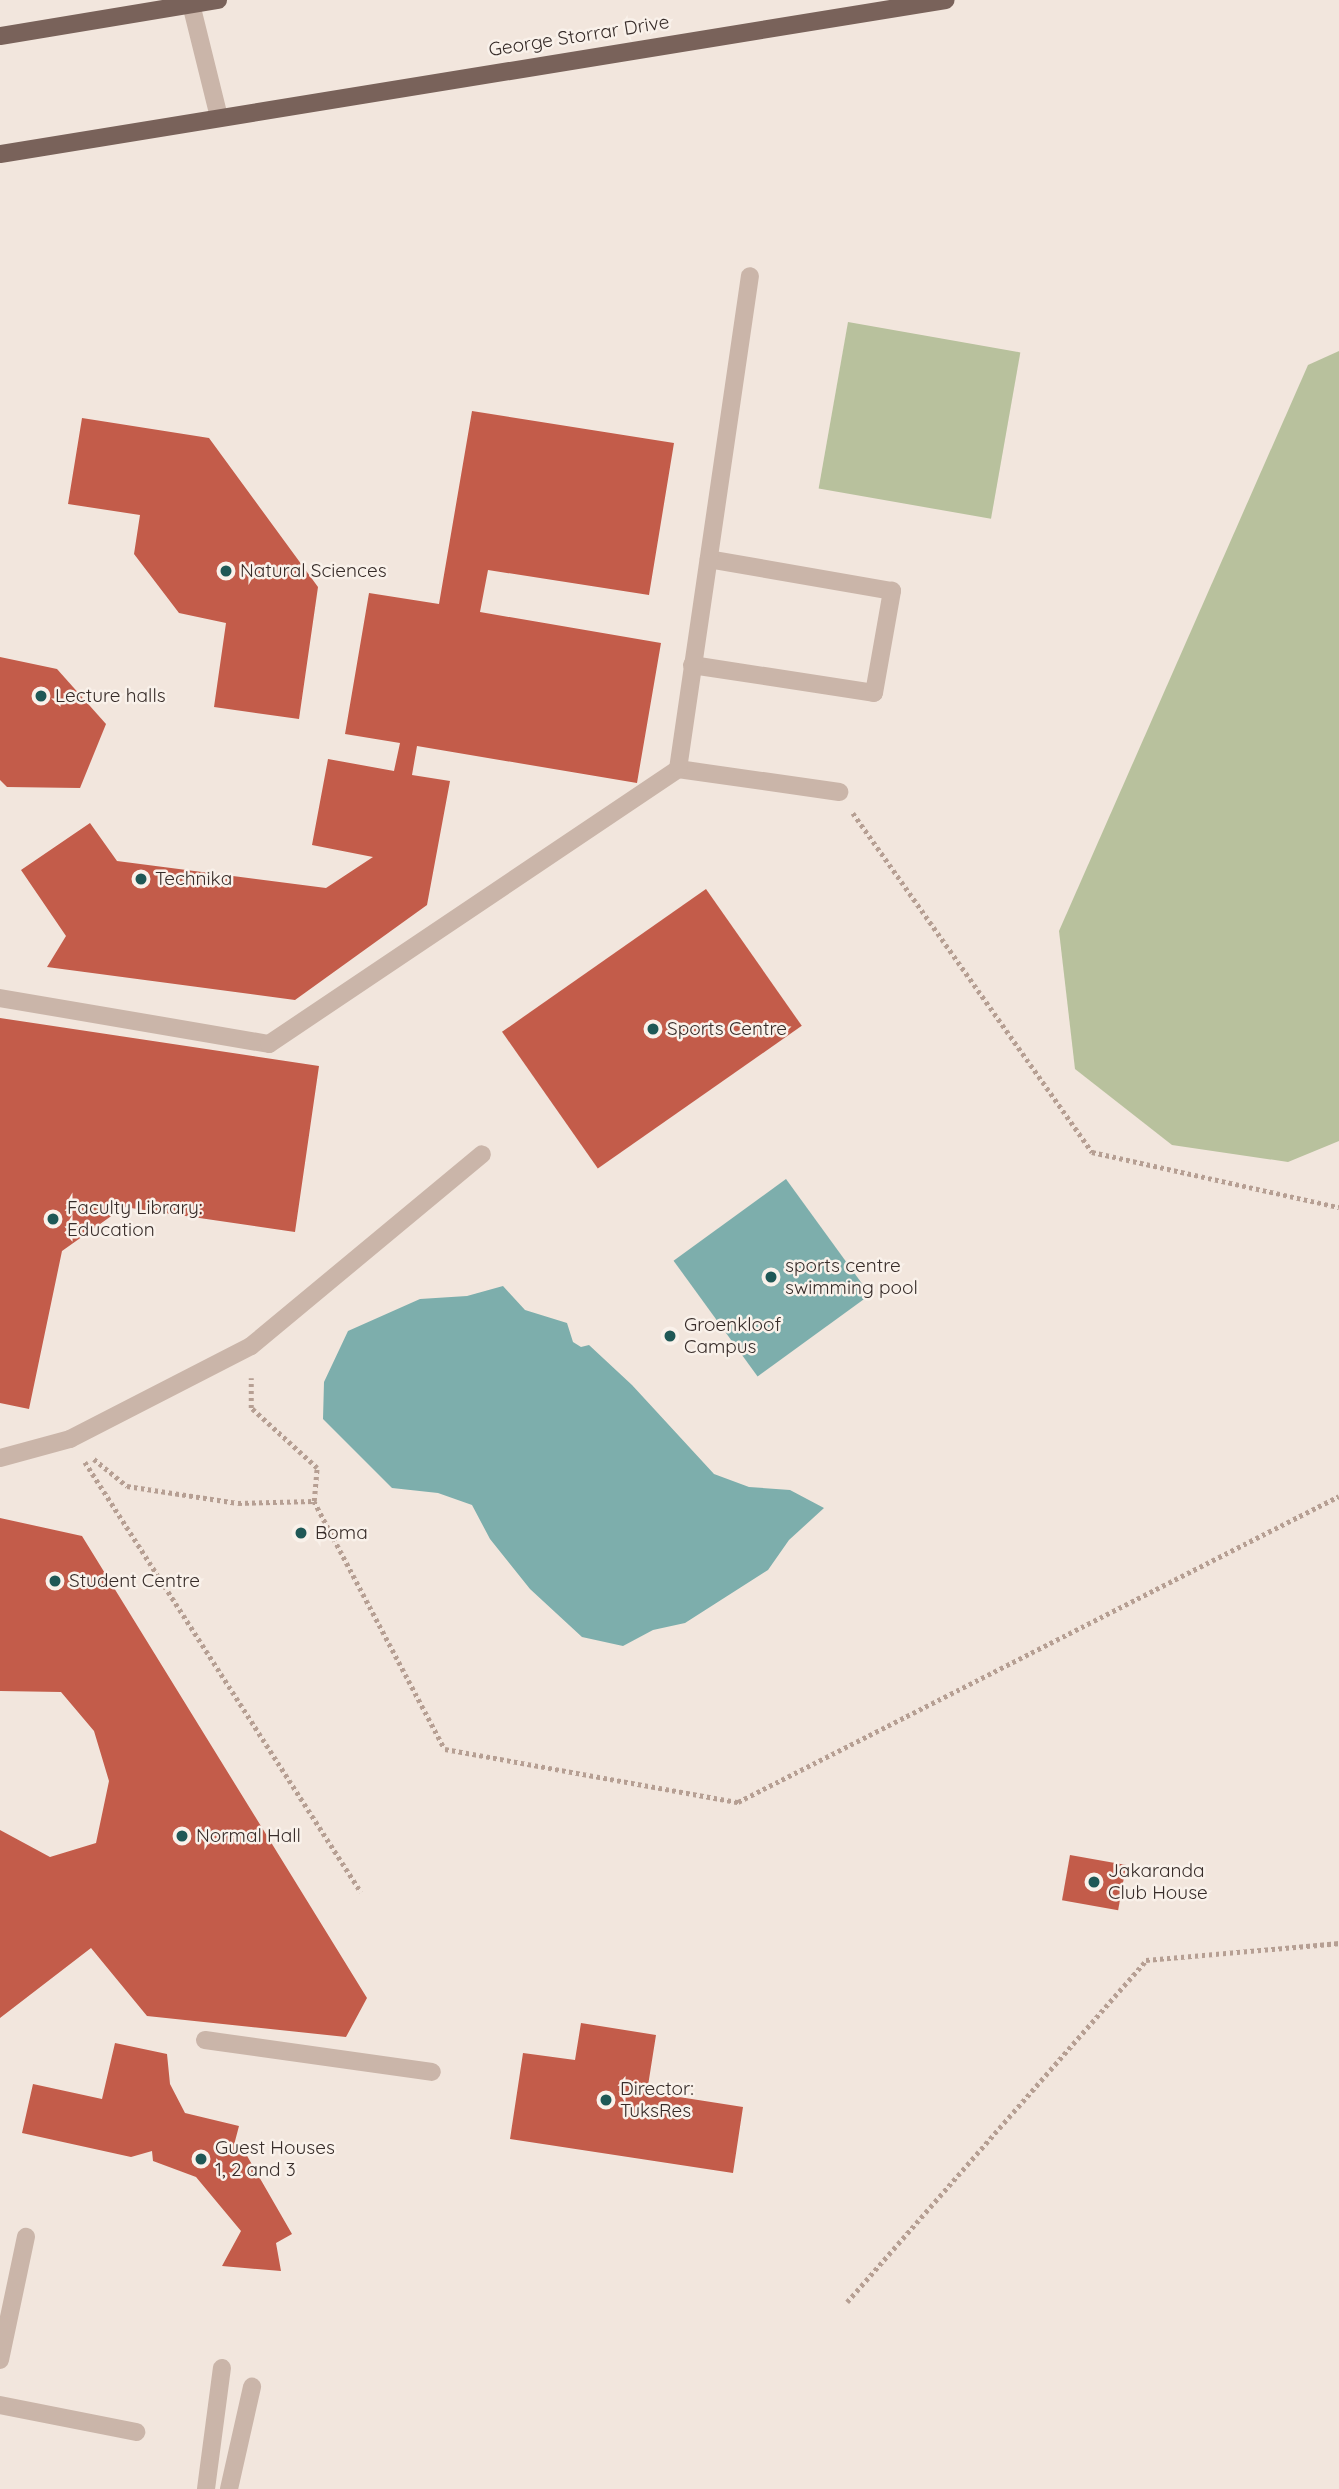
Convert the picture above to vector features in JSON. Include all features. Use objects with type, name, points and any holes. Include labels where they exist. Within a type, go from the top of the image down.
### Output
[{"type":"main road","points":[[0,36],[190,2],[218,0]]},
{"type":"main road","name":"George Storrar Drive","points":[[0,154],[946,0]]},
{"type":"street","points":[[190,2],[219,117]]},
{"type":"street","points":[[678,769],[750,276]]},
{"type":"street","points":[[692,665],[874,692],[892,591],[709,559]]},
{"type":"street","points":[[0,998],[269,1044],[678,769],[839,792]]},
{"type":"street","points":[[0,1458],[70,1439],[251,1346],[482,1154]]},
{"type":"street","points":[[205,2040],[432,2072]]},
{"type":"street","points":[[0,2360],[26,2236]]},
{"type":"street","points":[[206,2489],[222,2368]]},
{"type":"street","points":[[229,2489],[252,2387]]},
{"type":"street","points":[[0,2406],[136,2432]]},
{"type":"path","points":[[839,792],[1092,1152],[1339,1207]]},
{"type":"path","points":[[251,1346],[251,1409],[317,1468],[314,1501],[445,1749],[738,1802],[1339,1496]]},
{"type":"path","points":[[70,1439],[127,1486],[238,1503],[314,1501]]},
{"type":"path","points":[[70,1439],[360,1892]]},
{"type":"path","points":[[847,2302],[1146,1960],[1339,1943]]},
{"type":"green space","points":[[848,322],[1020,352],[991,519],[819,488]]},
{"type":"green space","points":[[1339,351],[1339,1141],[1288,1162],[1172,1145],[1075,1069],[1059,931],[1308,365]]},
{"type":"water","name":"sports centre swimming pool","points":[[786,1179],[870,1295],[758,1376],[674,1261]]},
{"type":"water","points":[[503,1286],[525,1310],[567,1323],[573,1342],[581,1347],[589,1345],[632,1385],[714,1474],[749,1487],[790,1490],[824,1508],[789,1540],[768,1570],[685,1623],[653,1630],[623,1646],[582,1637],[530,1589],[490,1539],[472,1505],[438,1493],[392,1488],[323,1419],[324,1382],[348,1331],[420,1299],[467,1296]]},
{"type":"building","points":[[472,411],[674,443],[649,595],[488,570],[480,612],[661,643],[637,783],[417,746],[412,775],[450,781],[427,905],[295,1000],[47,967],[66,936],[21,870],[90,823],[117,861],[326,888],[373,857],[312,845],[328,759],[394,771],[400,743],[345,734],[369,593],[439,604]]},
{"type":"building","name":"Natural Sciences","points":[[82,418],[209,438],[318,587],[299,719],[214,707],[226,623],[179,613],[134,554],[140,515],[68,504]]},
{"type":"building","name":"Lecture halls","points":[[0,657],[57,669],[106,724],[80,788],[7,787],[0,780]]},
{"type":"building","name":"Sports Centre","points":[[706,889],[802,1026],[598,1169],[502,1032]]},
{"type":"building","name":"Faculty Library: Education","points":[[0,1018],[319,1066],[295,1232],[124,1207],[62,1251],[29,1409],[0,1403]]},
{"type":"building","name":"Normal Hall","points":[[0,1518],[82,1536],[367,1998],[346,2037],[147,2016],[91,1948],[0,2018],[0,1830],[50,1857],[96,1843],[109,1781],[94,1731],[61,1692],[0,1691]]},
{"type":"building","name":"Jakaranda Club House","points":[[1070,1855],[1126,1865],[1118,1910],[1062,1900]]},
{"type":"building","name":"Director: TuksRes","points":[[581,2023],[656,2035],[647,2092],[743,2107],[733,2173],[510,2139],[523,2053],[575,2060]]},
{"type":"building","name":"Guest Houses 1, 2 and 3","points":[[115,2043],[167,2054],[170,2084],[185,2113],[239,2126],[234,2145],[246,2154],[292,2234],[276,2243],[281,2271],[222,2266],[241,2231],[196,2177],[153,2161],[152,2151],[131,2157],[22,2133],[33,2084],[102,2099]]},
{"type":"place","name":"Natural Sciences","points":[[226,571]]},
{"type":"place","name":"Lecture halls","points":[[41,696]]},
{"type":"place","name":"Technika","points":[[141,879]]},
{"type":"place","name":"Sports Centre","points":[[653,1029]]},
{"type":"place","name":"Faculty Library: Education","points":[[53,1219]]},
{"type":"place","name":"sports centre swimming pool","points":[[771,1277]]},
{"type":"place","name":"Groenkloof Campus","points":[[670,1336]]},
{"type":"place","name":"Boma","points":[[301,1533]]},
{"type":"place","name":"Student Centre","points":[[55,1581]]},
{"type":"place","name":"Normal Hall","points":[[182,1836]]},
{"type":"place","name":"Jakaranda Club House","points":[[1094,1882]]},
{"type":"place","name":"Director: TuksRes","points":[[606,2100]]},
{"type":"place","name":"Guest Houses 1, 2 and 3","points":[[201,2159]]}]
